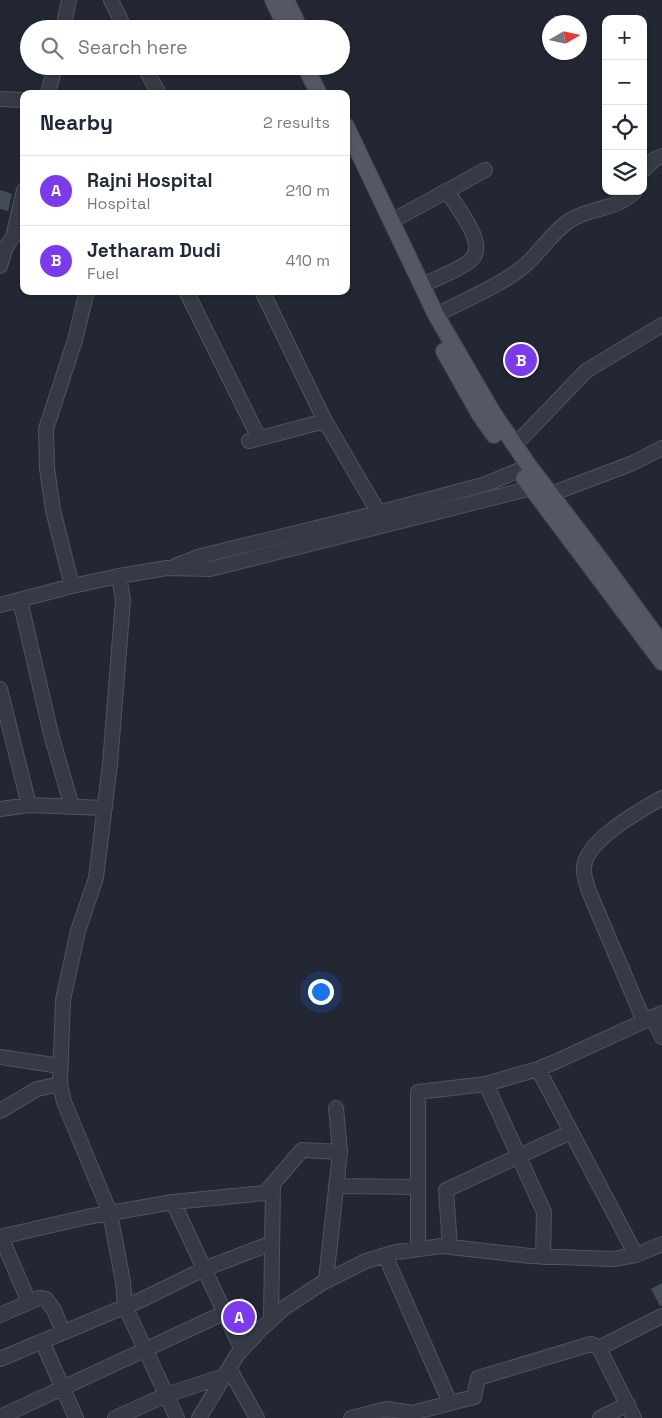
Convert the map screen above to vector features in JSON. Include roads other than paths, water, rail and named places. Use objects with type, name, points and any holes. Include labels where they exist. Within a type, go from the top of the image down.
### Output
[{"type":"main road","points":[[279,1],[284,20]]},
{"type":"main road","points":[[279,1],[293,20]]},
{"type":"main road","points":[[310,75],[317,90]]},
{"type":"main road","points":[[322,75],[329,90]]},
{"type":"main road","points":[[350,134],[436,315],[492,413],[515,445],[524,468]]},
{"type":"main road","points":[[350,159],[422,309],[480,415],[542,489],[662,644]]},
{"type":"main road","points":[[542,489],[662,662]]},
{"type":"street","points":[[65,20],[69,0]]},
{"type":"street","points":[[111,0],[121,20]]},
{"type":"street","points":[[49,90],[53,75]]},
{"type":"street","points":[[148,75],[156,90]]},
{"type":"street","points":[[0,99],[20,100]]},
{"type":"street","points":[[647,165],[662,156]]},
{"type":"street","points":[[392,221],[485,170]]},
{"type":"street","points":[[422,285],[462,266],[472,260],[477,253],[476,240],[447,191]]},
{"type":"street","points":[[436,315],[512,275],[535,257],[561,227],[571,220],[624,200],[630,195]]},
{"type":"street","points":[[0,266],[6,247],[18,238],[20,222]]},
{"type":"street","points":[[72,586],[53,510],[47,468],[46,430],[75,340],[86,295]]},
{"type":"street","points":[[188,295],[254,440],[325,420]]},
{"type":"street","points":[[264,295],[325,420],[382,519]]},
{"type":"street","points":[[515,445],[586,371],[662,325]]},
{"type":"street","points":[[0,605],[72,586],[167,568],[200,556],[542,489],[633,463],[662,448]]},
{"type":"street","points":[[382,519],[486,484],[524,468]]},
{"type":"street","points":[[119,576],[123,600],[105,808],[96,878],[78,931],[64,1000],[60,1084],[64,1102],[110,1213],[123,1282],[125,1306],[177,1418]]},
{"type":"street","points":[[20,600],[51,734],[72,807]]},
{"type":"street","points":[[0,689],[29,805]]},
{"type":"street","points":[[662,798],[621,823],[602,838],[589,852],[584,866],[585,879],[590,894],[662,1037]]},
{"type":"street","points":[[0,809],[29,805],[105,808]]},
{"type":"street","points":[[418,1248],[418,1092],[486,1084],[538,1069],[653,1017]]},
{"type":"street","points":[[0,1057],[60,1066]]},
{"type":"street","points":[[538,1069],[636,1255]]},
{"type":"street","points":[[0,1111],[37,1089],[60,1084]]},
{"type":"street","points":[[486,1084],[544,1212],[543,1257]]},
{"type":"street","points":[[326,1280],[340,1152],[336,1108]]},
{"type":"street","points":[[450,1247],[446,1190],[571,1132]]},
{"type":"street","points":[[29,1302],[1,1237],[110,1213],[173,1202],[265,1193],[302,1150],[340,1152]]},
{"type":"street","points":[[271,1320],[272,1185]]},
{"type":"street","points":[[336,1186],[418,1187]]},
{"type":"street","points":[[173,1202],[242,1350]]},
{"type":"street","points":[[0,1359],[125,1306],[204,1269],[272,1242]]},
{"type":"street","points":[[199,1418],[226,1372],[242,1350],[271,1320],[284,1308],[326,1280],[366,1261],[418,1248],[442,1246],[543,1257],[613,1259],[636,1255],[662,1244]]},
{"type":"street","points":[[385,1255],[450,1403]]},
{"type":"street","points":[[0,1315],[39,1298],[46,1299],[54,1310],[63,1332]]},
{"type":"street","points":[[0,1416],[224,1313]]},
{"type":"street","points":[[599,1348],[662,1316]]},
{"type":"street","points":[[42,1341],[76,1418]]},
{"type":"street","points":[[351,1418],[388,1410],[413,1415],[474,1396],[478,1378],[591,1344],[599,1348],[634,1418]]},
{"type":"street","points":[[115,1418],[166,1395],[226,1372]]},
{"type":"street","points":[[226,1372],[257,1418]]},
{"type":"street","points":[[600,1418],[628,1404]]},
{"type":"place","name":"Jetharam Dudi","points":[[521,360]]},
{"type":"place","name":"Rajni Hospital","points":[[239,1317]]}]
